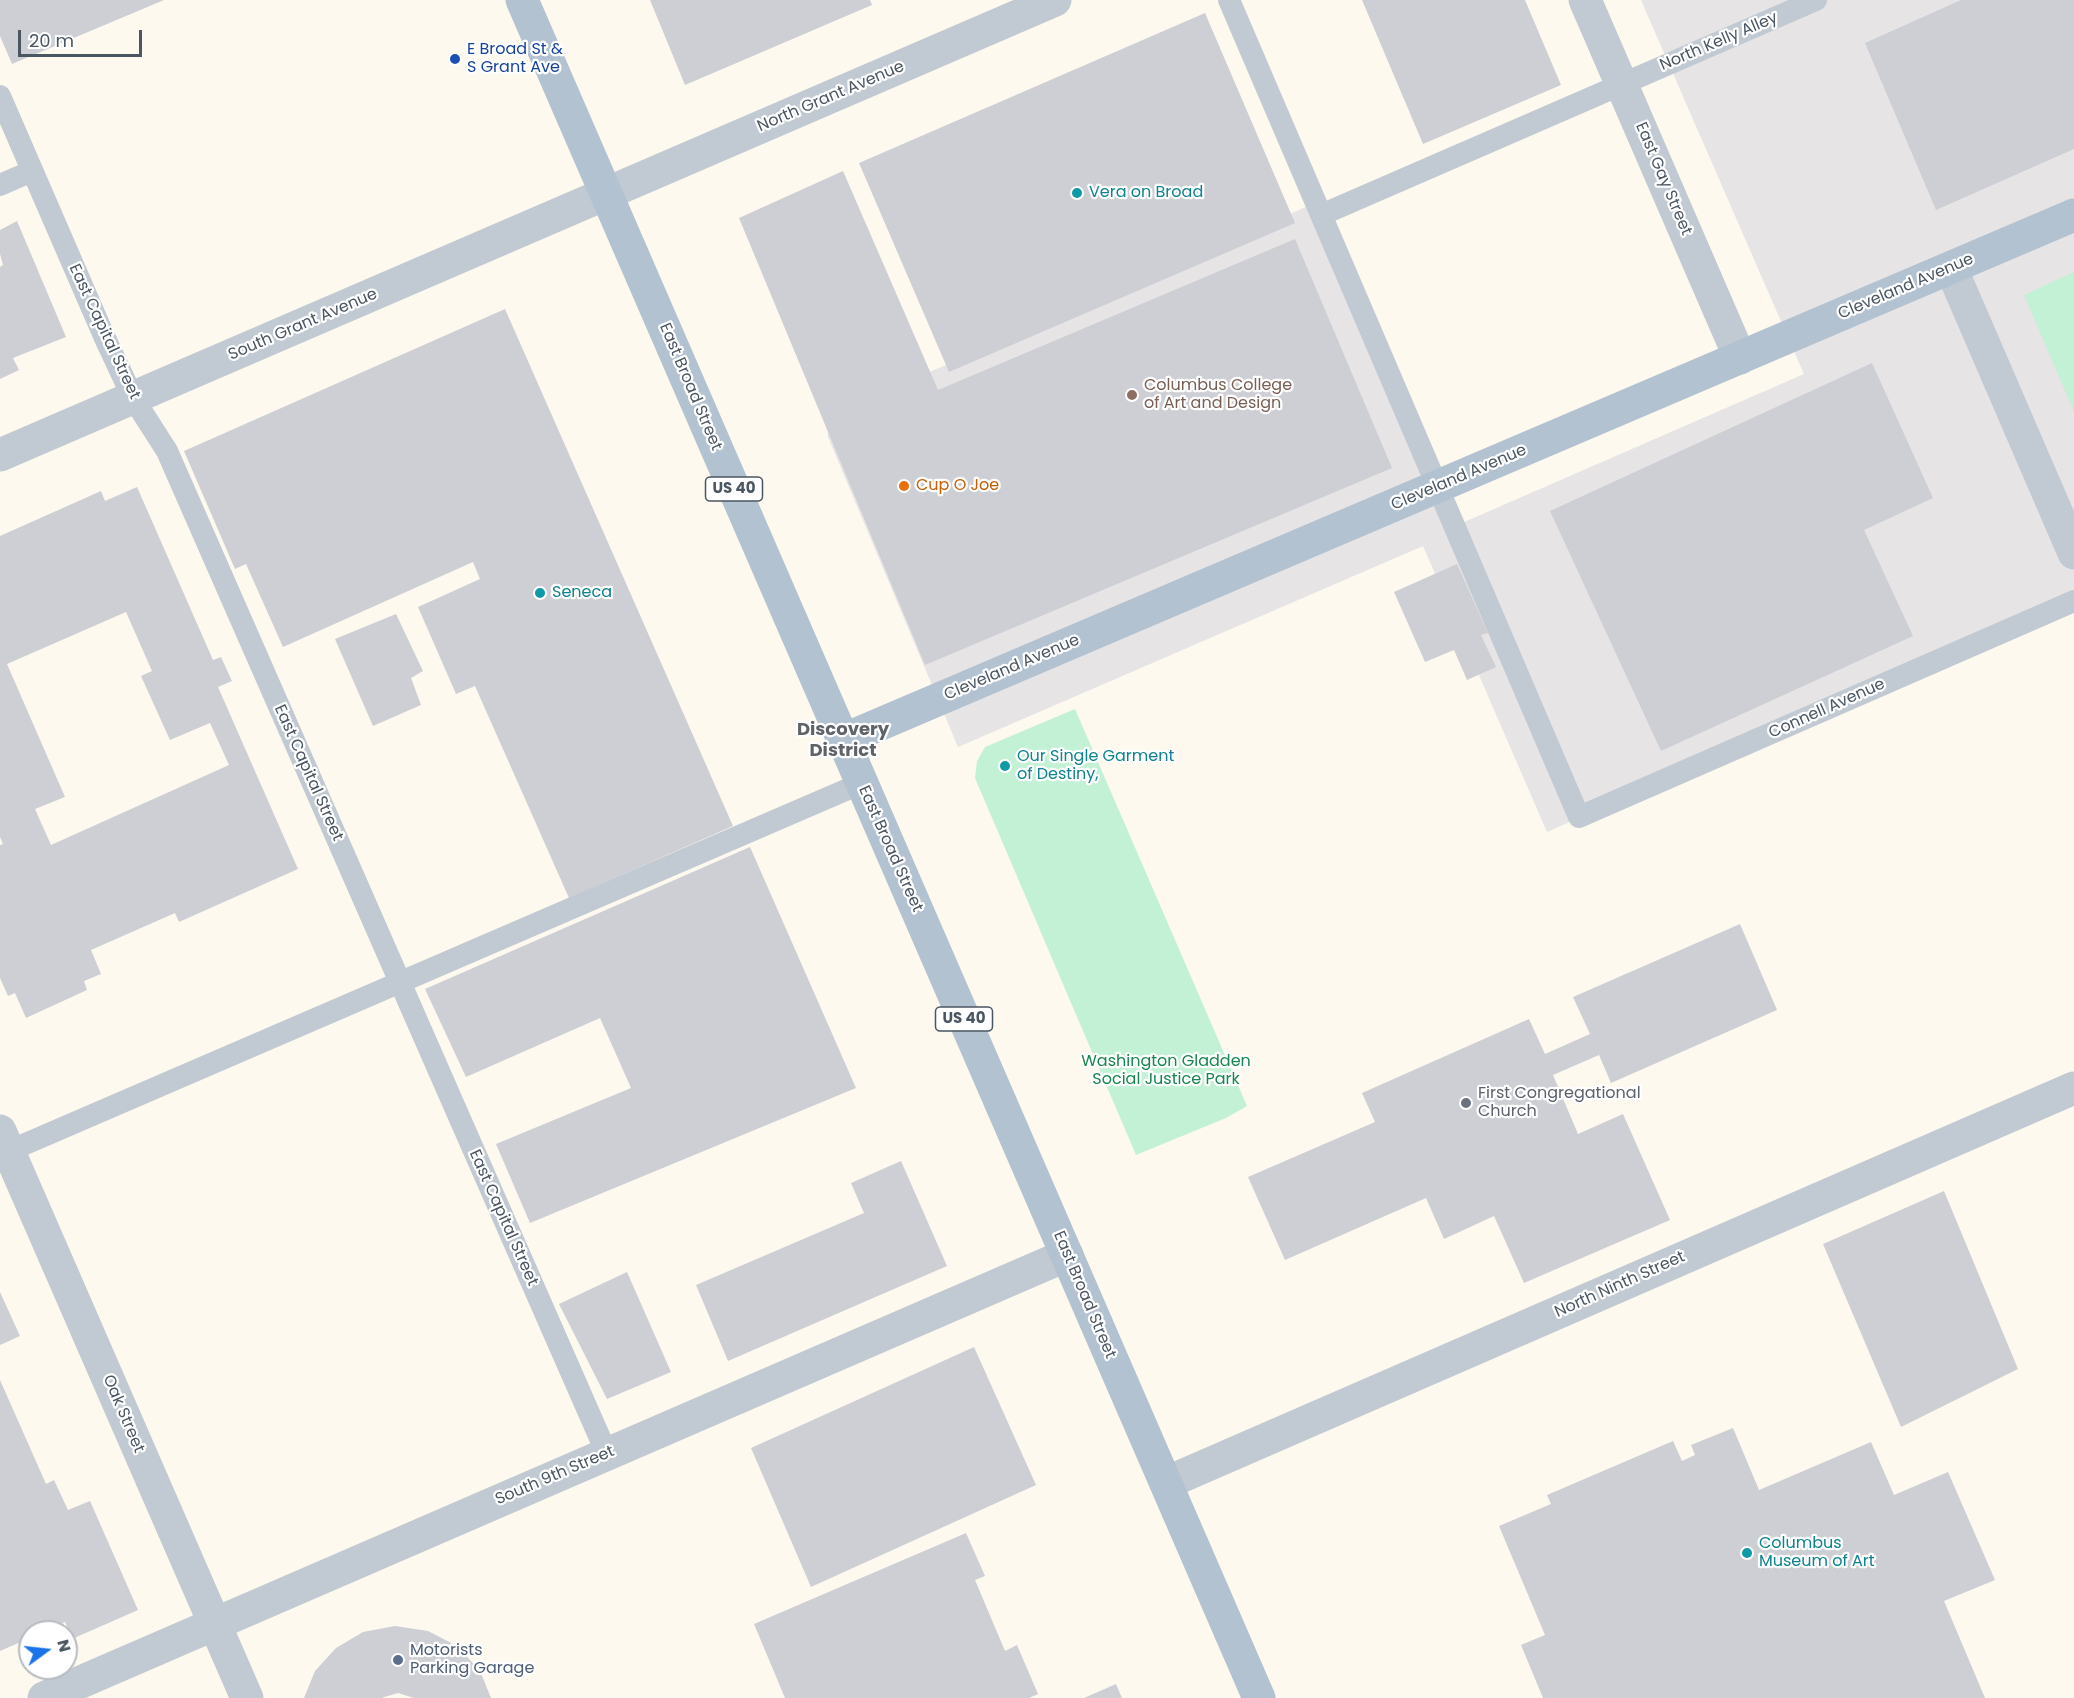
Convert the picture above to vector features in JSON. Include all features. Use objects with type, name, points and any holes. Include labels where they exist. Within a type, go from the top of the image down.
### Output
[{"type":"main road","name":"East Broad Street","points":[[522,0],[1259,1698]]},
{"type":"main road","name":"Cleveland Avenue","points":[[843,740],[2074,215]]},
{"type":"street","name":"North Grant Avenue","points":[[606,194],[1055,0]]},
{"type":"street","name":"East Gay Street","points":[[1585,0],[1740,358]]},
{"type":"street","name":"South Grant Avenue","points":[[0,455],[606,194]]},
{"type":"street","points":[[1951,268],[2074,554]]},
{"type":"street","name":"North Ninth Street","points":[[1166,1483],[2074,1088]]},
{"type":"street","name":"Oak Street","points":[[4,1141],[247,1698]]},
{"type":"street","name":"South 9th Street","points":[[44,1698],[1067,1255]]},
{"type":"lane","points":[[1229,0],[1437,487]]},
{"type":"lane","name":"North Kelly Alley","points":[[1321,215],[1816,0]]},
{"type":"lane","name":"East Capital Street","points":[[0,96],[133,398],[167,451],[607,1454]]},
{"type":"lane","points":[[0,185],[32,171]]},
{"type":"lane","name":"Connell Avenue","points":[[1437,487],[1579,817],[2074,602]]},
{"type":"lane","points":[[4,1141],[400,982],[862,783]]},
{"type":"shaded area","points":[[0,0],[1641,0],[1804,374],[1446,530],[1305,207],[827,417],[958,747],[1423,546],[1548,831],[2074,601],[2074,1698],[0,1698]]},
{"type":"shaded area","name":"Columbus College of Art and Design","points":[[1641,0],[2074,0],[2074,601],[1547,832],[1423,546],[958,747],[828,437],[827,417],[1306,207],[1446,530],[1804,374]]},
{"type":"green space","points":[[2074,272],[2074,412],[2024,295]]},
{"type":"green space","name":"Washington Gladden Social Justice Park","points":[[1075,709],[1247,1106],[1226,1118],[1136,1155],[975,778],[977,761],[985,747]]},
{"type":"building","points":[[0,0],[164,0],[12,64],[0,36]]},
{"type":"building","points":[[650,0],[870,0],[872,5],[685,85]]},
{"type":"building","points":[[1362,0],[1525,0],[1561,85],[1423,144]]},
{"type":"building","points":[[1961,0],[2074,0],[2074,149],[1936,210],[1865,43]]},
{"type":"building","name":"Vera on Broad","points":[[1205,13],[1295,223],[949,372],[859,163]]},
{"type":"building","points":[[843,171],[938,390],[1295,239],[1392,468],[925,665],[739,218]]},
{"type":"building","points":[[17,221],[66,337],[13,358],[19,370],[0,379],[0,267],[3,265],[0,254],[0,230]]},
{"type":"building","name":"Seneca","points":[[505,309],[733,826],[569,898],[475,686],[456,694],[418,607],[480,579],[473,562],[283,647],[246,564],[235,569],[184,451]]},
{"type":"building","points":[[1872,363],[1933,498],[1864,530],[1913,636],[1661,751],[1550,511]]},
{"type":"building","points":[[137,487],[213,660],[221,657],[232,681],[218,687],[298,869],[179,922],[175,913],[91,950],[101,974],[84,981],[87,990],[26,1018],[15,993],[8,996],[0,978],[0,845],[3,844],[0,837],[0,536],[101,491],[105,501]],"holes":[[[126,612],[152,671],[141,676],[170,740],[210,723],[229,765],[51,845],[35,809],[65,797],[7,664]]]},
{"type":"building","points":[[1457,564],[1488,633],[1481,635],[1496,667],[1467,680],[1454,650],[1425,662],[1394,592]]},
{"type":"building","points":[[396,614],[423,671],[411,678],[421,705],[373,726],[335,639]]},
{"type":"building","points":[[750,847],[856,1088],[530,1223],[496,1144],[631,1088],[600,1018],[466,1077],[425,989]]},
{"type":"building","name":"First Congregational Church","points":[[1740,924],[1777,1010],[1611,1083],[1599,1055],[1553,1075],[1578,1134],[1623,1114],[1670,1220],[1524,1283],[1494,1216],[1444,1239],[1426,1198],[1285,1260],[1248,1177],[1375,1122],[1362,1093],[1529,1019],[1545,1054],[1590,1034],[1573,997]]},
{"type":"building","points":[[901,1161],[947,1266],[728,1361],[696,1285],[864,1213],[851,1183]]},
{"type":"building","points":[[1944,1191],[2018,1369],[1901,1427],[1823,1244]]},
{"type":"building","points":[[627,1272],[671,1372],[607,1399],[559,1304]]},
{"type":"building","points":[[0,1292],[20,1336],[0,1345]]},
{"type":"building","points":[[974,1347],[1036,1485],[811,1587],[751,1448]]},
{"type":"building","points":[[0,1380],[46,1484],[54,1480],[68,1510],[90,1501],[138,1610],[78,1636],[78,1620],[18,1620],[18,1643],[0,1651]]},
{"type":"building","name":"Columbus Museum of Art","points":[[1733,1428],[1759,1490],[1871,1442],[1894,1495],[1948,1472],[1995,1580],[1944,1601],[1985,1698],[1543,1698],[1521,1645],[1545,1635],[1499,1526],[1551,1504],[1547,1495],[1673,1441],[1682,1461],[1695,1455],[1691,1445]]},
{"type":"building","points":[[966,1533],[985,1576],[975,1580],[1005,1651],[1017,1645],[1038,1694],[1029,1698],[785,1698],[754,1624]]},
{"type":"building","name":"Motorists Parking Garage","points":[[395,1626],[428,1631],[457,1646],[480,1671],[491,1698],[414,1698],[398,1693],[381,1698],[304,1698],[315,1671],[336,1648],[363,1632]]},
{"type":"building","points":[[1116,1684],[1122,1698],[1084,1698]]},
{"type":"place","name":"E Broad St & S Grant Ave","points":[[455,59]]},
{"type":"place","name":"Vera on Broad","points":[[1077,193]]},
{"type":"place","name":"Columbus College of Art and Design","points":[[1132,395]]},
{"type":"place","name":"Cup O Joe","points":[[904,486]]},
{"type":"place","name":"Seneca","points":[[540,593]]},
{"type":"place","name":"Our Single Garment of Destiny,","points":[[1005,766]]},
{"type":"place","name":"First Congregational Church","points":[[1466,1103]]},
{"type":"place","name":"Columbus Museum of Art","points":[[1747,1553]]},
{"type":"place","name":"Motorists Parking Garage","points":[[398,1660]]},
{"type":"district","name":"Discovery District","points":[[843,740]]}]
